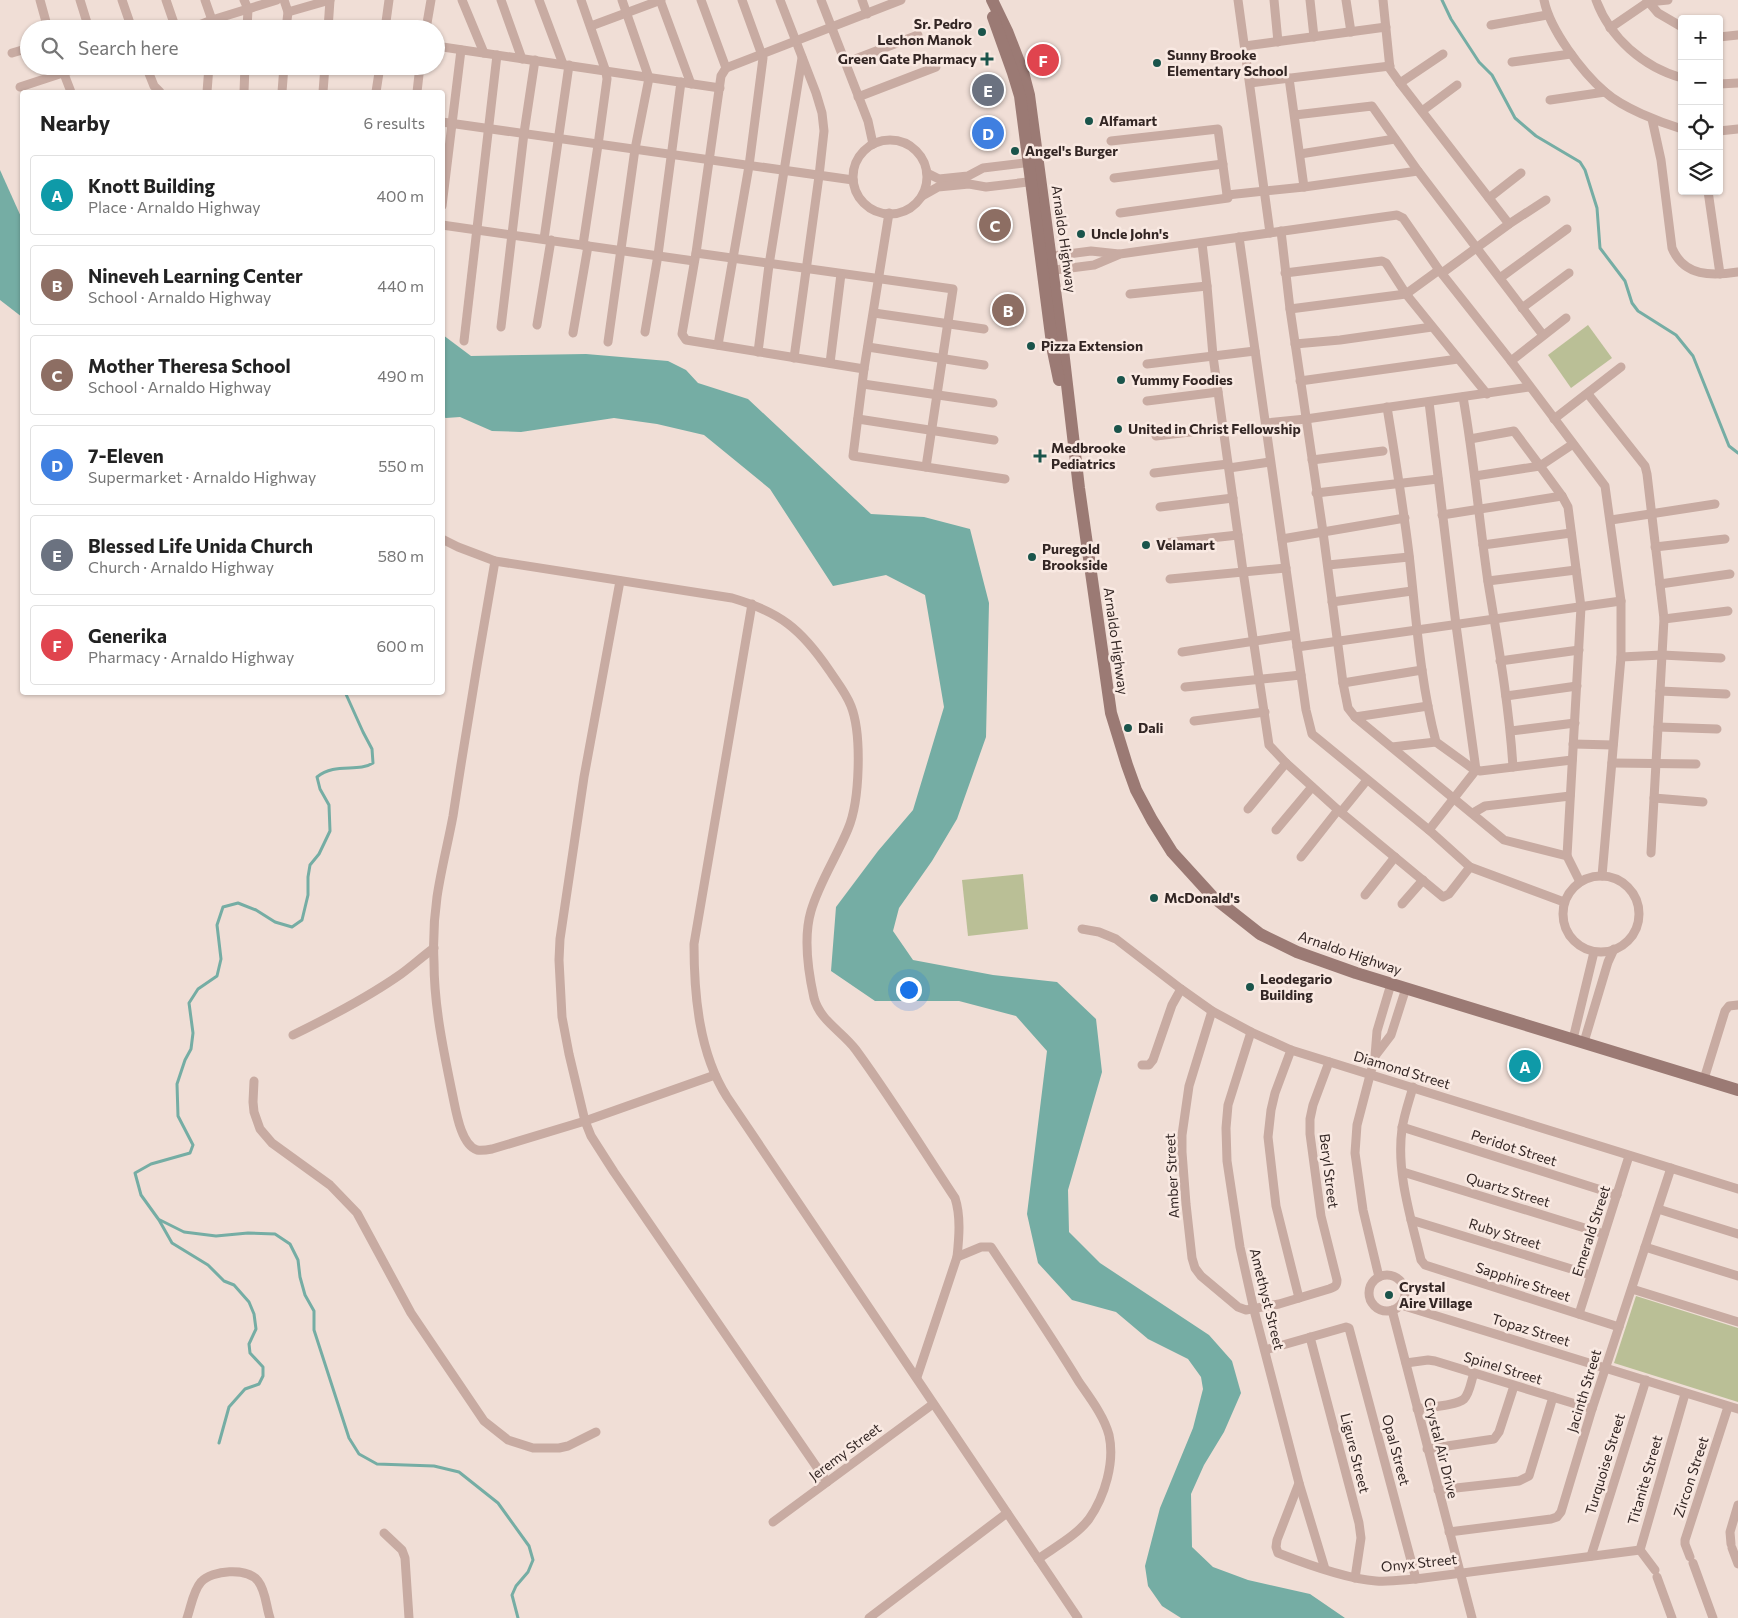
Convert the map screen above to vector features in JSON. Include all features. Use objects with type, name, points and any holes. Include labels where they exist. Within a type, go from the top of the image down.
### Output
[{"type":"main road","name":"Arnaldo Highway","points":[[990,0],[998,33],[1020,96],[1034,162],[1111,713],[1136,790],[1172,852],[1213,898],[1260,934],[1297,952],[1390,984],[1738,1090]]},
{"type":"street","points":[[40,0],[46,20]]},
{"type":"street","points":[[80,0],[86,20]]},
{"type":"street","points":[[122,0],[129,20]]},
{"type":"street","points":[[166,0],[173,20]]},
{"type":"street","points":[[205,0],[211,20]]},
{"type":"street","points":[[219,20],[246,4],[277,0]]},
{"type":"street","points":[[284,0],[288,12],[287,20]]},
{"type":"street","points":[[288,12],[330,0],[329,20]]},
{"type":"street","points":[[386,20],[389,0]]},
{"type":"street","points":[[428,20],[431,0]]},
{"type":"street","points":[[462,0],[484,53]]},
{"type":"street","points":[[501,0],[522,59]]},
{"type":"street","points":[[537,325],[566,64],[539,0]]},
{"type":"street","points":[[573,333],[606,89],[606,72],[581,0]]},
{"type":"street","points":[[608,342],[635,150],[649,78],[622,0]]},
{"type":"street","points":[[591,26],[660,0],[691,84]]},
{"type":"street","points":[[701,0],[726,68]]},
{"type":"street","points":[[718,345],[749,166],[763,54],[742,0]]},
{"type":"street","points":[[780,0],[816,93],[822,113],[824,131],[794,358]]},
{"type":"street","points":[[821,0],[868,121],[873,144]]},
{"type":"street","points":[[862,0],[867,14]]},
{"type":"street","points":[[864,369],[686,340],[682,334],[720,88],[722,76],[726,68],[901,0]]},
{"type":"street","points":[[1238,0],[1270,233]]},
{"type":"street","points":[[1274,0],[1278,42]]},
{"type":"street","points":[[1310,0],[1314,36]]},
{"type":"street","points":[[1346,0],[1351,32]]},
{"type":"street","points":[[1383,0],[1392,73],[1509,224]]},
{"type":"street","points":[[1544,0],[1547,15],[1570,54],[1605,92],[1652,119],[1678,128]]},
{"type":"street","points":[[1596,0],[1610,28],[1622,42],[1651,66],[1678,77]]},
{"type":"street","points":[[1610,28],[1648,1],[1668,0]]},
{"type":"street","points":[[1648,1],[1658,13],[1678,25]]},
{"type":"street","points":[[246,4],[247,20]]},
{"type":"street","points":[[1491,25],[1547,15]]},
{"type":"street","points":[[1245,46],[1386,27]]},
{"type":"street","points":[[845,63],[918,36]]},
{"type":"street","points":[[1723,37],[1738,36]]},
{"type":"street","points":[[445,47],[720,88]]},
{"type":"street","points":[[445,183],[461,50]]},
{"type":"street","points":[[12,53],[20,51]]},
{"type":"street","points":[[1400,83],[1442,54]]},
{"type":"street","points":[[1512,62],[1570,54]]},
{"type":"street","points":[[464,341],[497,55]]},
{"type":"street","points":[[758,352],[783,171],[802,58]]},
{"type":"street","points":[[500,327],[535,60]]},
{"type":"street","points":[[1250,83],[1390,66]]},
{"type":"street","points":[[858,97],[936,67]]},
{"type":"street","points":[[20,87],[50,75]]},
{"type":"street","points":[[64,75],[70,90]]},
{"type":"street","points":[[150,75],[154,86],[158,90]]},
{"type":"street","points":[[207,90],[208,75]]},
{"type":"street","points":[[244,90],[245,75]]},
{"type":"street","points":[[282,90],[283,75]]},
{"type":"street","points":[[323,90],[324,75]]},
{"type":"street","points":[[376,90],[379,75]]},
{"type":"street","points":[[417,90],[419,75]]},
{"type":"street","points":[[1290,78],[1304,187]]},
{"type":"street","points":[[645,332],[658,255],[681,82]]},
{"type":"street","points":[[1723,84],[1738,83]]},
{"type":"street","points":[[1422,111],[1458,85]]},
{"type":"street","points":[[1550,100],[1605,92]]},
{"type":"street","points":[[1295,116],[1372,106],[1418,171],[1543,335]]},
{"type":"street","points":[[1652,119],[1661,160],[1674,254],[1686,267],[1696,273],[1720,274],[1738,272]]},
{"type":"street","points":[[445,122],[854,180]]},
{"type":"street","points":[[1111,141],[1218,129],[1228,198],[1120,213]]},
{"type":"street","points":[[1723,131],[1738,130]]},
{"type":"street","points":[[1300,154],[1395,139]]},
{"type":"street","points":[[922,196],[927,181],[924,161],[908,144],[896,140],[884,140],[873,144],[860,156],[856,163],[854,180],[861,200],[869,207],[889,213],[908,209],[922,196],[938,187],[969,184],[986,187],[1036,181]]},
{"type":"street","points":[[927,173],[939,179],[968,176],[983,168],[1034,162]]},
{"type":"street","points":[[1114,178],[1223,164]]},
{"type":"street","points":[[1227,195],[1304,187],[1418,171]]},
{"type":"street","points":[[1489,198],[1522,173]]},
{"type":"street","points":[[1709,195],[1720,274]]},
{"type":"street","points":[[1290,309],[1406,294],[1546,200]]},
{"type":"street","points":[[889,213],[864,369],[853,456],[1005,479]]},
{"type":"street","points":[[1046,257],[1092,251],[1120,254],[1397,215],[1403,218],[1440,272],[1511,361],[1605,486],[1621,601],[1621,657],[1602,876]]},
{"type":"street","points":[[445,225],[658,255],[732,260],[953,289],[926,467]]},
{"type":"street","points":[[1500,278],[1567,229]]},
{"type":"street","points":[[1281,231],[1300,381],[1348,708],[1355,717],[1504,840],[1567,856]]},
{"type":"street","points":[[1239,237],[1306,710],[1312,734],[1429,830],[1470,867],[1564,902]]},
{"type":"street","points":[[1202,243],[1228,466],[1270,745],[1286,764],[1339,811],[1443,898],[1449,894],[1470,867]]},
{"type":"street","points":[[1048,271],[1094,265],[1120,254]]},
{"type":"street","points":[[1285,273],[1382,261],[1386,263],[1406,294],[1487,394]]},
{"type":"street","points":[[1522,308],[1569,272]]},
{"type":"street","points":[[830,363],[841,274]]},
{"type":"street","points":[[1130,294],[1207,286]]},
{"type":"street","points":[[874,312],[984,330]]},
{"type":"street","points":[[1511,361],[1566,318]]},
{"type":"street","points":[[1295,344],[1340,340],[1432,327]]},
{"type":"street","points":[[868,347],[984,365]]},
{"type":"street","points":[[1148,364],[1255,351]]},
{"type":"street","points":[[1300,381],[1458,359]]},
{"type":"street","points":[[1554,420],[1620,367]]},
{"type":"street","points":[[863,384],[992,403]]},
{"type":"street","points":[[1266,423],[1529,387]]},
{"type":"street","points":[[1147,402],[1218,392]]},
{"type":"street","points":[[1588,394],[1645,466],[1664,619],[1651,852]]},
{"type":"street","points":[[1463,397],[1511,731],[1513,767]]},
{"type":"street","points":[[1429,402],[1476,770],[1429,830]]},
{"type":"street","points":[[1387,407],[1405,518],[1422,670],[1436,742]]},
{"type":"street","points":[[858,419],[994,440]]},
{"type":"street","points":[[1156,436],[1223,428]]},
{"type":"street","points":[[1470,439],[1514,432],[1562,496],[1568,507],[1581,607],[1567,856],[1580,882]]},
{"type":"street","points":[[1475,476],[1540,466],[1573,444]]},
{"type":"street","points":[[1312,460],[1383,451]]},
{"type":"street","points":[[1154,473],[1270,462]]},
{"type":"street","points":[[1316,493],[1438,480]]},
{"type":"street","points":[[1442,515],[1562,496]]},
{"type":"street","points":[[1160,507],[1233,498]]},
{"type":"street","points":[[1611,520],[1715,504]]},
{"type":"street","points":[[1282,539],[1405,518]]},
{"type":"street","points":[[1484,545],[1572,533]]},
{"type":"street","points":[[1165,543],[1238,535]]},
{"type":"street","points":[[1655,547],[1725,538]]},
{"type":"street","points":[[445,541],[458,548],[495,561],[732,598],[767,610],[786,622],[814,648],[851,706],[855,722],[858,752],[857,790],[849,827],[811,912],[807,946],[812,987],[817,1006],[824,1017],[856,1050],[955,1198],[958,1214],[957,1257],[917,1376]]},
{"type":"street","points":[[1328,565],[1409,557]]},
{"type":"street","points":[[495,561],[448,842],[437,896],[434,948],[436,1001],[447,1068],[456,1112],[466,1142],[478,1150],[492,1149],[585,1121],[715,1075]]},
{"type":"street","points":[[1170,579],[1286,568]]},
{"type":"street","points":[[1488,581],[1576,570]]},
{"type":"street","points":[[1660,584],[1730,574]]},
{"type":"street","points":[[620,581],[584,776],[560,940],[559,972],[562,1017],[569,1054],[585,1121],[592,1136],[614,1172],[827,1482]]},
{"type":"street","points":[[1332,602],[1412,591]]},
{"type":"street","points":[[1297,647],[1621,601]]},
{"type":"street","points":[[752,604],[694,944],[696,993],[702,1029],[715,1075],[727,1097],[917,1376],[933,1404],[1078,1618]]},
{"type":"street","points":[[1664,619],[1728,611]]},
{"type":"street","points":[[1182,652],[1295,635]]},
{"type":"street","points":[[1500,661],[1579,650]]},
{"type":"street","points":[[1621,657],[1662,655],[1721,658]]},
{"type":"street","points":[[1343,683],[1422,670]]},
{"type":"street","points":[[1185,687],[1301,674]]},
{"type":"street","points":[[1506,696],[1577,686]]},
{"type":"street","points":[[1660,691],[1726,694]]},
{"type":"street","points":[[1355,717],[1428,706]]},
{"type":"street","points":[[1194,720],[1264,712]]},
{"type":"street","points":[[1511,731],[1575,723]]},
{"type":"street","points":[[1658,727],[1717,729]]},
{"type":"street","points":[[1392,747],[1436,742],[1480,771],[1572,760]]},
{"type":"street","points":[[1574,744],[1614,745]]},
{"type":"street","points":[[1248,809],[1286,764]]},
{"type":"street","points":[[1612,764],[1696,764]]},
{"type":"street","points":[[1300,857],[1368,780]]},
{"type":"street","points":[[1276,830],[1312,786]]},
{"type":"street","points":[[1473,814],[1485,806],[1570,796]]},
{"type":"street","points":[[1654,798],[1703,802]]},
{"type":"street","points":[[1365,895],[1395,857]]},
{"type":"street","points":[[1602,876],[1614,878],[1624,883],[1632,892],[1638,908],[1637,924],[1632,935],[1624,943],[1614,949],[1594,952],[1580,946],[1571,937],[1565,926],[1564,902],[1568,894],[1580,882],[1591,877],[1602,876]]},
{"type":"street","points":[[1402,904],[1423,880]]},
{"type":"street","name":"Diamond Street","points":[[1082,929],[1099,932],[1116,939],[1212,1011],[1251,1032],[1291,1050],[1738,1189]]},
{"type":"street","points":[[293,1034],[321,1021],[383,986],[434,948]]},
{"type":"street","points":[[1578,1040],[1614,949]]},
{"type":"street","points":[[1578,1040],[1594,952]]},
{"type":"street","points":[[1379,1277],[1363,1210],[1355,1153],[1357,1125],[1375,1056],[1377,1031],[1390,984]]},
{"type":"street","points":[[1375,1056],[1391,1035],[1406,988]]},
{"type":"street","points":[[1142,1065],[1149,1064],[1153,1060],[1172,1005],[1181,989]]},
{"type":"street","points":[[1704,1079],[1725,1011],[1729,1006],[1738,1005]]},
{"type":"street","name":"Amber Street","points":[[1212,1011],[1189,1086],[1182,1135],[1192,1258],[1195,1268],[1201,1276],[1238,1307],[1254,1310]]},
{"type":"street","name":"Amethyst Street","points":[[1251,1032],[1228,1106],[1226,1128],[1227,1161],[1237,1231],[1254,1310],[1299,1482],[1325,1569]]},
{"type":"street","points":[[1254,1310],[1299,1298],[1276,1206],[1268,1137],[1273,1101],[1291,1050]]},
{"type":"street","name":"Beryl Street","points":[[1299,1298],[1329,1290],[1337,1284],[1321,1216],[1310,1134],[1310,1119],[1313,1106],[1329,1062]]},
{"type":"street","points":[[254,1081],[254,1112],[260,1129],[272,1143],[330,1185],[356,1213],[411,1313],[484,1421],[508,1440],[533,1448],[568,1446],[596,1432]]},
{"type":"street","points":[[1411,1220],[1403,1172],[1402,1127],[1413,1087]]},
{"type":"street","name":"Peridot Street","points":[[1402,1127],[1617,1195]]},
{"type":"street","name":"Emerald Street","points":[[1579,1314],[1630,1156]]},
{"type":"street","name":"Jacinth Street","points":[[1449,1532],[1557,1517],[1564,1507],[1592,1409],[1671,1168]]},
{"type":"street","name":"Quartz Street","points":[[1403,1172],[1604,1234]]},
{"type":"street","points":[[1658,1209],[1738,1234]]},
{"type":"street","name":"Sapphire Street","points":[[1411,1220],[1421,1260],[1425,1265],[1618,1327]]},
{"type":"street","name":"Ruby Street","points":[[1411,1220],[1591,1275]]},
{"type":"street","points":[[957,1257],[981,1247],[992,1247],[1072,1369],[1106,1427],[1110,1450],[1109,1469],[1102,1494],[1094,1510],[1079,1530],[1038,1559]]},
{"type":"street","points":[[1645,1247],[1738,1276]]},
{"type":"street","points":[[1391,1275],[1402,1282],[1405,1294],[1401,1305],[1392,1310],[1380,1310],[1372,1302],[1369,1291],[1374,1280],[1391,1275]]},
{"type":"street","points":[[1632,1289],[1738,1322]]},
{"type":"street","name":"Topaz Street","points":[[1401,1305],[1738,1410]]},
{"type":"street","name":"Crystal Air Drive","points":[[1392,1310],[1472,1618]]},
{"type":"street","name":"Opal Street","points":[[1310,1337],[1346,1327],[1349,1328],[1416,1579]]},
{"type":"street","points":[[1265,1350],[1310,1337]]},
{"type":"street","name":"Ligure Street","points":[[1310,1337],[1361,1538],[1355,1578]]},
{"type":"street","name":"Spinel Street","points":[[1406,1364],[1428,1360],[1435,1361],[1592,1409]]},
{"type":"street","points":[[1417,1409],[1458,1403],[1465,1398],[1474,1373]]},
{"type":"street","name":"Turquoise Street","points":[[1591,1556],[1646,1380]]},
{"type":"street","points":[[1427,1449],[1494,1439],[1499,1432],[1514,1386]]},
{"type":"street","name":"Titanite Street","points":[[1640,1550],[1685,1394]]},
{"type":"street","points":[[1438,1490],[1518,1481],[1528,1476],[1553,1398]]},
{"type":"street","name":"Jeremy Street","points":[[773,1522],[933,1404]]},
{"type":"street","name":"Zircon Street","points":[[1713,1618],[1685,1540],[1728,1407]]},
{"type":"street","name":"Onyx Street","points":[[1299,1482],[1277,1540],[1276,1547],[1278,1553],[1355,1578],[1377,1581],[1416,1579],[1640,1550]]},
{"type":"street","points":[[1738,1505],[1730,1532],[1731,1546],[1738,1564]]},
{"type":"street","points":[[868,1618],[1007,1512]]},
{"type":"street","points":[[384,1533],[402,1550],[406,1558],[410,1618]]},
{"type":"street","points":[[1640,1550],[1656,1574],[1672,1618]]},
{"type":"street","points":[[187,1618],[197,1588],[202,1580],[220,1572],[232,1572],[244,1574],[258,1580],[263,1589],[270,1618]]},
{"type":"green space","points":[[1588,325],[1612,358],[1571,388],[1548,355]]},
{"type":"green space","points":[[1023,874],[1028,929],[968,936],[962,880]]},
{"type":"green space","points":[[1636,1296],[1738,1328],[1738,1402],[1614,1363]]},
{"type":"water","points":[[0,170],[20,215],[20,315],[0,300]]},
{"type":"water","points":[[445,336],[471,356],[586,354],[668,361],[686,370],[698,383],[748,399],[871,514],[924,517],[970,529],[989,603],[986,737],[957,819],[932,861],[899,908],[893,931],[913,960],[993,975],[1057,982],[1096,1019],[1102,1072],[1068,1190],[1069,1232],[1100,1263],[1209,1335],[1232,1361],[1241,1393],[1224,1432],[1204,1465],[1191,1494],[1192,1547],[1213,1567],[1248,1580],[1310,1594],[1345,1618],[1181,1618],[1162,1606],[1148,1586],[1145,1566],[1160,1508],[1193,1428],[1203,1389],[1201,1377],[1188,1359],[1148,1339],[1116,1312],[1072,1300],[1038,1263],[1027,1214],[1047,1051],[1016,1016],[959,1001],[875,1001],[831,971],[836,907],[878,851],[913,810],[944,707],[925,595],[886,575],[833,586],[770,489],[704,435],[657,424],[614,418],[521,432],[492,431],[460,417],[446,418]]},
{"type":"waterway","points":[[1442,0],[1451,19],[1479,62],[1492,75],[1515,118],[1536,136],[1580,162],[1585,170],[1597,208],[1600,248],[1625,281],[1632,303],[1638,311],[1676,335],[1693,356],[1729,446],[1738,453]]},
{"type":"waterway","points":[[219,1443],[229,1407],[245,1389],[259,1384],[263,1376],[263,1367],[250,1353],[249,1344],[256,1329],[254,1314],[249,1302],[234,1285],[224,1281],[208,1265],[172,1243],[159,1220],[141,1195],[135,1173],[151,1164],[190,1153],[193,1145],[178,1116],[177,1084],[191,1049],[193,1033],[189,1003],[198,989],[217,976],[221,959],[217,925],[223,907],[238,903],[256,910],[275,922],[292,927],[302,920],[308,895],[310,865],[319,854],[330,831],[329,805],[320,789],[317,777],[331,770],[367,766],[373,763],[372,749],[346,695]]},
{"type":"waterway","points":[[160,1220],[184,1232],[216,1236],[248,1233],[275,1234],[290,1244],[298,1260],[305,1295],[314,1311],[314,1330],[349,1438],[359,1454],[377,1464],[434,1466],[459,1472],[498,1503],[529,1546],[533,1560],[528,1572],[516,1586],[512,1595],[518,1618]]},
{"type":"place","name":"Sr. Pedro Lechon Manok","points":[[982,32]]},
{"type":"place","name":"Green Gate Pharmacy","points":[[987,59]]},
{"type":"place","name":"Generika","points":[[1043,60]]},
{"type":"place","name":"Sunny Brooke Elementary School","points":[[1157,63]]},
{"type":"place","name":"Blessed Life Unida Church","points":[[988,90]]},
{"type":"place","name":"Alfamart","points":[[1089,121]]},
{"type":"place","name":"7-Eleven","points":[[988,133]]},
{"type":"place","name":"Angel's Burger","points":[[1015,151]]},
{"type":"place","name":"Mother Theresa School","points":[[995,225]]},
{"type":"place","name":"Uncle John's","points":[[1081,234]]},
{"type":"place","name":"Nineveh Learning Center","points":[[1008,310]]},
{"type":"place","name":"Pizza Extension","points":[[1031,346]]},
{"type":"place","name":"Yummy Foodies","points":[[1121,380]]},
{"type":"place","name":"United in Christ Fellowship","points":[[1118,429]]},
{"type":"place","name":"Medbrooke Pediatrics","points":[[1040,456]]},
{"type":"place","name":"Velamart","points":[[1146,545]]},
{"type":"place","name":"Puregold Brookside","points":[[1032,557]]},
{"type":"place","name":"Dali","points":[[1128,728]]},
{"type":"place","name":"McDonald's","points":[[1154,898]]},
{"type":"place","name":"Leodegario Building","points":[[1250,987]]},
{"type":"place","name":"Knott Building","points":[[1525,1066]]},
{"type":"place","name":"Crystal Aire Village","points":[[1389,1295]]}]
